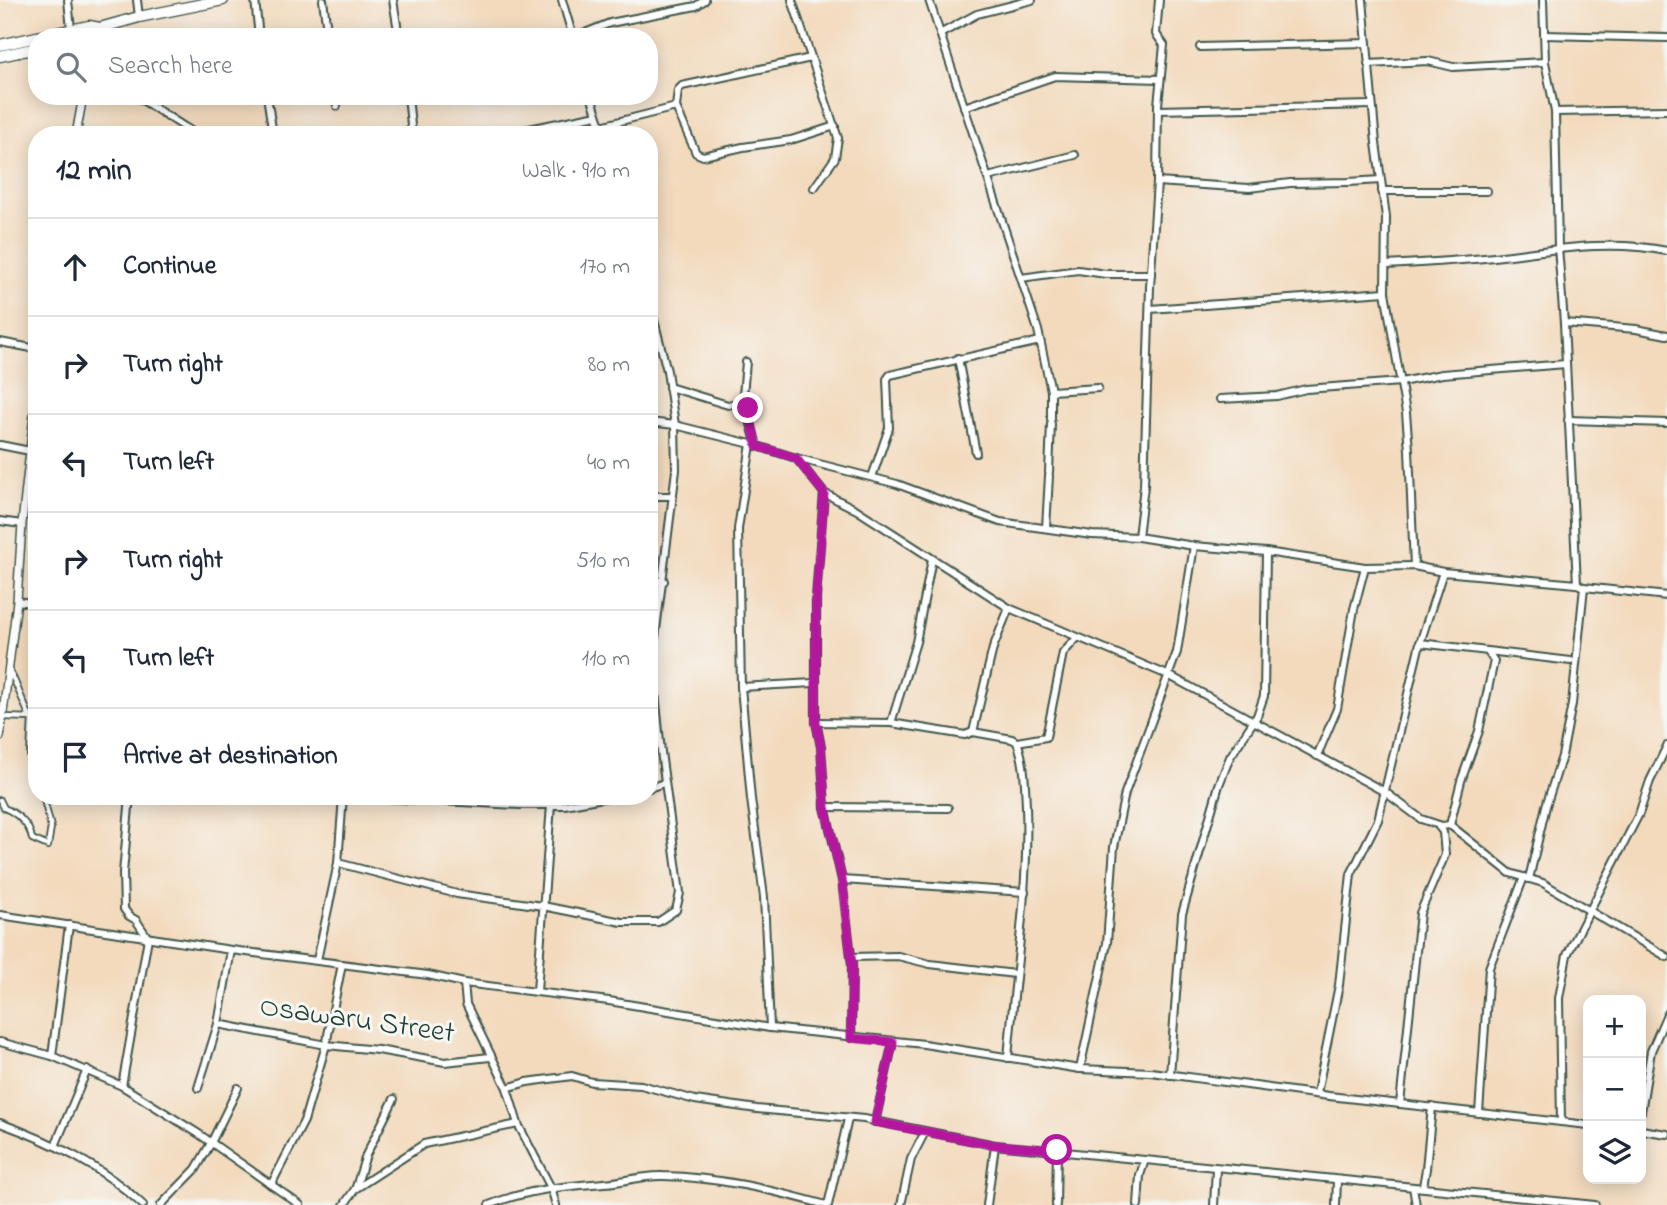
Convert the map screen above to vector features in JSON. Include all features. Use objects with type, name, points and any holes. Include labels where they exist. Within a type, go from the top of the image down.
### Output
[{"type":"main road","points":[[77,28],[100,28],[223,0]]},
{"type":"main road","points":[[0,45],[28,39]]},
{"type":"main road","points":[[0,56],[28,50]]},
{"type":"street","points":[[68,0],[71,28]]},
{"type":"street","points":[[136,0],[139,17]]},
{"type":"street","points":[[255,0],[258,28]]},
{"type":"street","points":[[324,0],[327,28]]},
{"type":"street","points":[[393,0],[398,28]]},
{"type":"street","points":[[562,0],[571,28]]},
{"type":"street","points":[[597,28],[696,6],[705,0]]},
{"type":"street","points":[[792,0],[838,138],[835,158],[814,188]]},
{"type":"street","points":[[929,0],[1040,341],[1051,391],[1046,528]]},
{"type":"street","points":[[940,34],[977,15],[1032,0]]},
{"type":"street","points":[[1138,537],[1144,486],[1158,110],[1164,45],[1156,34],[1159,0]]},
{"type":"street","points":[[1363,0],[1372,105],[1386,217],[1385,292],[1401,382],[1409,450],[1414,566]]},
{"type":"street","points":[[1543,0],[1545,62],[1555,112],[1558,247],[1577,584]]},
{"type":"street","points":[[1544,35],[1667,38]]},
{"type":"street","points":[[1200,47],[1367,43]]},
{"type":"street","points":[[811,58],[682,86],[678,90],[676,107],[696,153],[703,156],[791,140],[835,126]]},
{"type":"street","points":[[1368,64],[1428,61],[1453,67],[1545,62]]},
{"type":"street","points":[[964,107],[1055,76],[1160,79]]},
{"type":"street","points":[[78,126],[81,105]]},
{"type":"street","points":[[150,105],[183,126]]},
{"type":"street","points":[[268,105],[272,126]]},
{"type":"street","points":[[409,105],[411,126]]},
{"type":"street","points":[[594,105],[601,126],[676,107]]},
{"type":"street","points":[[1158,110],[1372,105]]},
{"type":"street","points":[[1555,112],[1667,110]]},
{"type":"street","points":[[543,126],[597,115]]},
{"type":"street","points":[[988,177],[1074,155]]},
{"type":"street","points":[[1157,182],[1250,188],[1290,183],[1381,180]]},
{"type":"street","points":[[1382,191],[1487,191]]},
{"type":"street","points":[[1385,265],[1454,261],[1558,247],[1625,246],[1667,251]]},
{"type":"street","points":[[1021,278],[1078,270],[1106,274],[1151,274]]},
{"type":"street","points":[[1150,309],[1385,292]]},
{"type":"street","points":[[1564,323],[1636,329],[1667,335]]},
{"type":"street","points":[[658,339],[675,425],[676,470],[658,616]]},
{"type":"street","points":[[872,477],[889,428],[887,379],[890,375],[1040,341]]},
{"type":"street","points":[[0,342],[28,347]]},
{"type":"street","points":[[958,358],[976,453]]},
{"type":"street","points":[[746,362],[743,395],[754,445],[737,529],[741,687],[751,799],[764,897],[770,1028]]},
{"type":"street","points":[[1220,399],[1277,396],[1306,390],[1401,382],[1442,374],[1566,364]]},
{"type":"street","points":[[669,387],[728,405],[745,401]]},
{"type":"street","points":[[1051,391],[1098,388]]},
{"type":"street","points":[[1568,420],[1667,423]]},
{"type":"street","points":[[658,423],[754,445],[897,484],[1000,522],[1092,535],[1138,537],[1194,546],[1266,552],[1365,567],[1414,566],[1443,572],[1577,584],[1667,596]]},
{"type":"street","points":[[0,445],[28,450]]},
{"type":"street","points":[[796,458],[824,493],[857,510],[1009,608],[1170,676],[1385,792],[1421,819],[1442,826],[1450,825],[1466,835],[1492,861],[1510,873],[1543,883],[1667,957]]},
{"type":"street","points":[[0,737],[17,601],[28,468]]},
{"type":"street","points":[[824,493],[816,598],[814,683],[825,807],[842,880],[851,957],[851,1038]]},
{"type":"street","points":[[658,496],[673,496]]},
{"type":"street","points":[[0,521],[22,524]]},
{"type":"street","points":[[1080,1069],[1107,943],[1114,847],[1125,793],[1177,652],[1194,546]]},
{"type":"street","points":[[1170,1075],[1182,914],[1219,785],[1233,750],[1254,721],[1264,696],[1266,552]]},
{"type":"street","points":[[891,723],[916,642],[932,559]]},
{"type":"street","points":[[1317,756],[1337,709],[1354,609],[1365,567]]},
{"type":"street","points":[[1317,1093],[1339,985],[1351,874],[1378,820],[1420,643],[1443,572]]},
{"type":"street","points":[[658,581],[664,581]]},
{"type":"street","points":[[1479,1113],[1489,968],[1526,878],[1562,756],[1572,704],[1584,587]]},
{"type":"street","points":[[17,601],[28,603]]},
{"type":"street","points":[[973,732],[993,648],[1009,608]]},
{"type":"street","points":[[816,722],[891,723],[965,735],[973,732],[1017,742],[1046,737],[1063,653],[1077,638]]},
{"type":"street","points":[[1420,643],[1571,661]]},
{"type":"street","points":[[1450,825],[1461,781],[1479,731],[1494,661],[1488,652]]},
{"type":"street","points":[[9,667],[28,709]]},
{"type":"street","points":[[741,687],[814,683]]},
{"type":"street","points":[[2,717],[28,718]]},
{"type":"street","points":[[338,863],[457,894],[543,905],[622,922],[658,922],[676,910],[680,893],[658,731]]},
{"type":"street","points":[[1008,1058],[1025,892],[1027,845],[1025,785],[1017,742]]},
{"type":"street","points":[[1561,1122],[1559,998],[1567,955],[1639,814],[1650,780],[1667,746]]},
{"type":"street","points":[[658,785],[664,783]]},
{"type":"street","points":[[0,800],[4,808],[15,812],[31,832],[32,839],[48,846],[51,827],[45,805]]},
{"type":"street","points":[[122,1086],[148,938],[141,925],[124,909],[123,873],[129,805]]},
{"type":"street","points":[[317,960],[338,863],[342,805]]},
{"type":"street","points":[[520,805],[564,805]]},
{"type":"street","points":[[537,991],[551,805]]},
{"type":"street","points":[[825,807],[948,808]]},
{"type":"street","points":[[1399,1104],[1420,913],[1445,855],[1443,832],[1439,827],[1442,826]]},
{"type":"street","points":[[842,880],[1025,892]]},
{"type":"street","points":[[0,915],[231,950],[428,975],[770,1028],[924,1044],[1080,1069],[1151,1072],[1583,1124]]},
{"type":"street","points":[[52,1056],[69,925]]},
{"type":"street","points":[[198,1088],[218,1024],[231,950]]},
{"type":"street","points":[[851,957],[898,956],[930,964],[1015,974]]},
{"type":"street","points":[[271,1185],[304,1121],[326,1045],[342,964]]},
{"type":"street","points":[[464,982],[466,1004],[490,1057],[508,1088],[518,1124],[551,1188],[556,1205]]},
{"type":"street","points":[[1646,1082],[1651,1051],[1667,1014]]},
{"type":"street","name":"Osawaru Street","points":[[218,1024],[326,1045],[378,1050],[445,1062],[490,1057]]},
{"type":"street","points":[[0,1042],[52,1056],[122,1086],[300,1205]]},
{"type":"street","points":[[875,1122],[893,1042]]},
{"type":"street","points":[[55,1146],[87,1070]]},
{"type":"street","points":[[508,1088],[527,1082],[572,1076],[592,1082],[641,1085],[695,1100],[875,1122],[995,1145],[1337,1180],[1423,1186],[1516,1201],[1591,1205]]},
{"type":"street","points":[[161,1205],[196,1169],[237,1088]]},
{"type":"street","points":[[344,1205],[355,1189],[366,1155],[394,1099]]},
{"type":"street","points":[[1423,1186],[1432,1107]]},
{"type":"street","points":[[489,1205],[502,1199],[551,1188],[660,1175],[706,1178],[763,1188],[827,1205],[848,1119]]},
{"type":"street","points":[[0,1123],[55,1146],[101,1171],[123,1186],[142,1205]]},
{"type":"street","points":[[355,1189],[424,1144],[518,1124]]},
{"type":"street","points":[[1646,1131],[1667,1134]]},
{"type":"street","points":[[901,1205],[911,1160],[925,1132]]},
{"type":"street","points":[[986,1205],[995,1145]]},
{"type":"street","points":[[1056,1205],[1057,1150]]},
{"type":"street","points":[[1138,1205],[1140,1175],[1145,1160]]},
{"type":"street","points":[[1214,1205],[1216,1168]]},
{"type":"street","points":[[1336,1205],[1337,1180]]},
{"type":"street","points":[[1413,1187],[1416,1205]]},
{"type":"route","points":[[748,408],[757,446],[796,458],[824,493],[816,598],[816,722],[821,747],[825,807],[842,880],[852,965],[851,1038],[893,1042],[875,1122],[995,1145],[1057,1150]]}]
